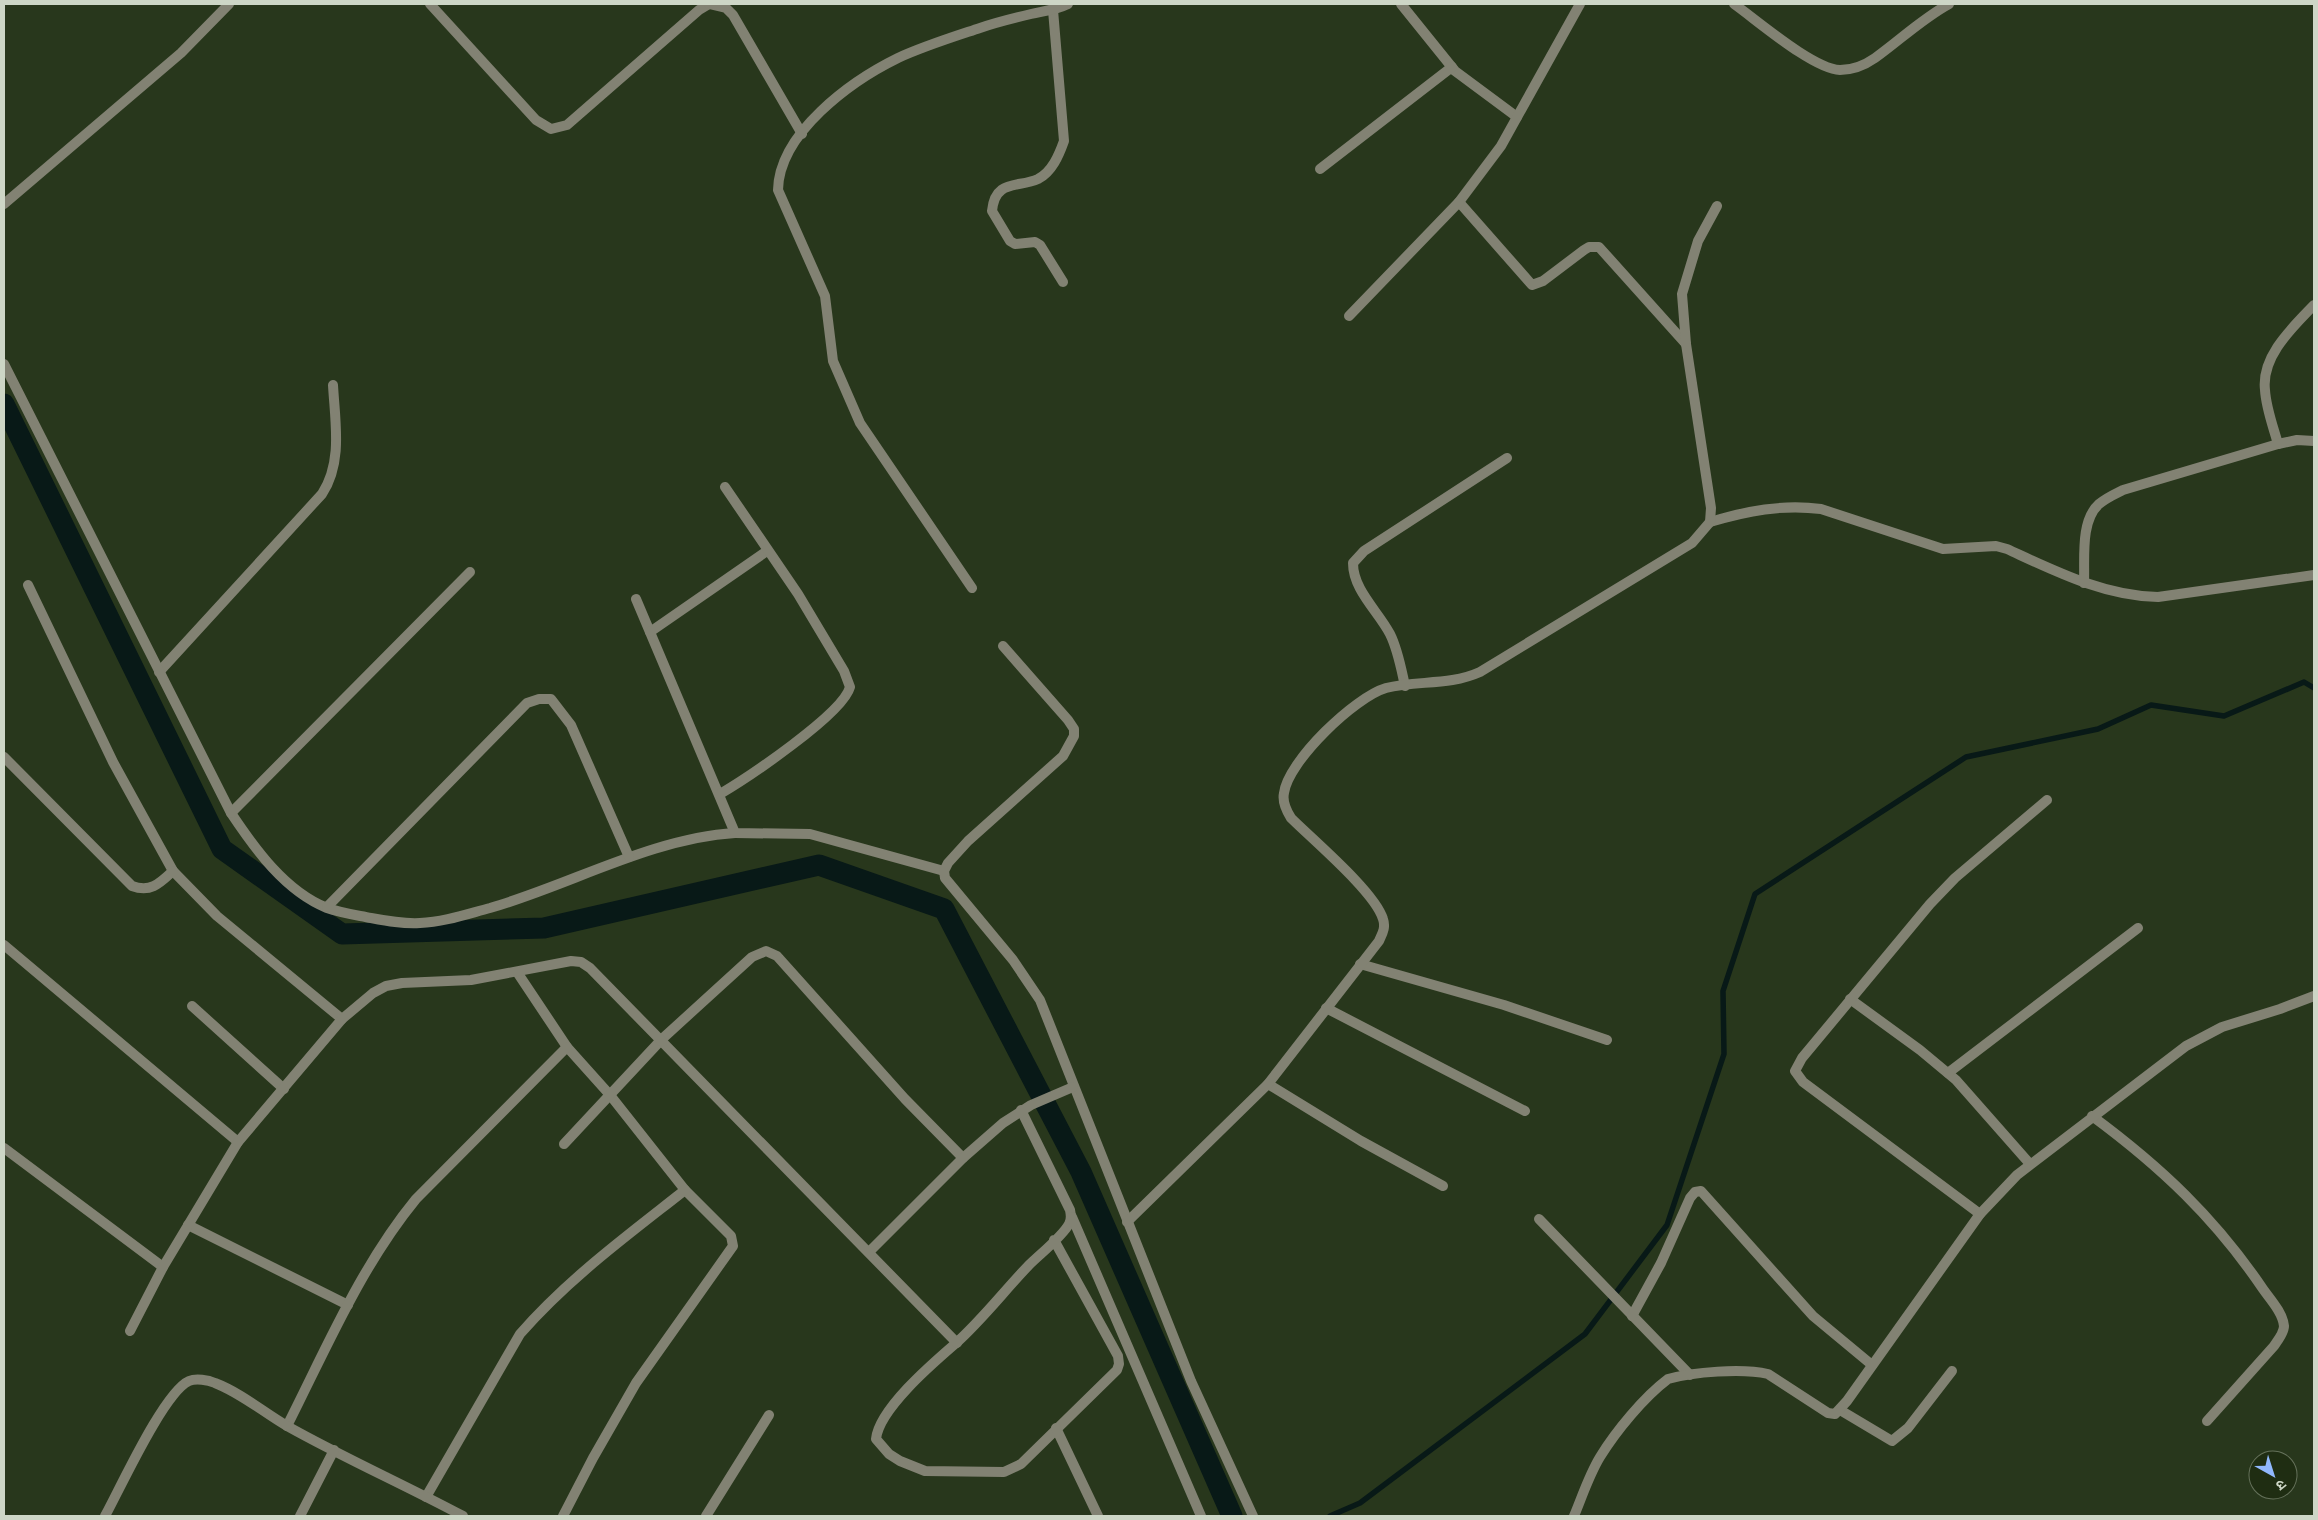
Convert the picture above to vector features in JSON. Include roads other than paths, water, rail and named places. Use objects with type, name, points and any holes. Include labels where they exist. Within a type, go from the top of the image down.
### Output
[{"type":"street","points":[[4,204],[182,53],[229,4]]},
{"type":"street","points":[[430,4],[536,120],[551,129],[567,125],[699,10],[709,4],[726,8],[733,15],[802,134]]},
{"type":"street","points":[[972,588],[860,423],[833,361],[825,296],[778,190],[778,176],[785,158],[802,134],[828,105],[900,58],[981,27],[1053,10],[1068,4]]},
{"type":"street","points":[[1401,4],[1452,67],[1517,117]]},
{"type":"street","points":[[1349,316],[1459,202],[1501,146],[1580,4]]},
{"type":"street","points":[[1734,4],[1810,59],[1824,66],[1839,70],[1856,68],[1874,59],[1949,4]]},
{"type":"street","points":[[1053,10],[1064,141],[1060,152],[1047,172],[1038,179],[1014,183],[1005,188],[996,196],[992,203],[992,212],[1010,241],[1016,244],[1035,242],[1040,245],[1063,282]]},
{"type":"street","points":[[1320,169],[1452,67]]},
{"type":"street","points":[[1459,202],[1532,285],[1543,281],[1589,247],[1599,247],[1686,344]]},
{"type":"street","points":[[1710,522],[1711,508],[1686,344],[1682,294],[1684,280],[1698,241],[1717,206]]},
{"type":"street","points":[[2278,444],[2264,389],[2265,378],[2279,344],[2314,305]]},
{"type":"street","points":[[4,364],[231,813],[261,855],[300,892],[326,908],[397,922],[421,923],[456,918],[529,897],[629,857],[710,836],[735,833],[810,834],[944,871]]},
{"type":"street","points":[[159,672],[322,494],[331,480],[336,449],[333,386]]},
{"type":"street","points":[[2084,583],[2088,524],[2090,515],[2099,504],[2123,490],[2278,444],[2297,440],[2314,441]]},
{"type":"street","points":[[1404,686],[1400,663],[1390,634],[1362,592],[1356,580],[1353,563],[1364,551],[1507,458]]},
{"type":"street","points":[[720,794],[770,763],[843,702],[850,687],[844,671],[798,594],[725,487]]},
{"type":"street","points":[[1126,1222],[1268,1084],[1379,941],[1385,928],[1383,919],[1365,891],[1291,818],[1284,802],[1284,792],[1288,779],[1307,749],[1361,701],[1386,688],[1448,682],[1465,679],[1480,672],[1692,543],[1710,522],[1748,511],[1802,506],[1821,509],[1943,549],[1996,546],[2084,583],[2136,597],[2158,597],[2314,575]]},
{"type":"street","points":[[650,632],[767,551]]},
{"type":"street","points":[[231,813],[470,572]]},
{"type":"street","points":[[28,585],[113,762],[174,870],[217,916],[342,1019]]},
{"type":"street","points":[[636,599],[735,833]]},
{"type":"street","points":[[1003,646],[1068,720],[1074,729],[1074,736],[1063,756],[968,841],[948,863],[944,871],[948,884],[1014,960],[1040,1000],[1052,1026],[1073,1087],[1126,1222],[1191,1381],[1253,1516]]},
{"type":"street","points":[[326,908],[527,703],[539,698],[551,699],[571,725],[629,857]]},
{"type":"street","points":[[4,757],[132,886],[142,890],[150,889],[174,870]]},
{"type":"street","points":[[1980,1214],[1798,1077],[1795,1071],[1796,1065],[1930,904],[1955,878],[2046,800]]},
{"type":"street","points":[[1948,1073],[2138,928]]},
{"type":"street","points":[[4,946],[238,1142]]},
{"type":"street","points":[[564,1144],[662,1039],[752,957],[766,951],[777,956],[905,1099],[964,1158]]},
{"type":"street","points":[[130,1331],[163,1267],[238,1142],[342,1019],[373,993],[386,986],[402,983],[471,980],[571,961],[581,962],[590,968],[662,1039],[957,1342]]},
{"type":"street","points":[[1360,964],[1504,1005],[1607,1040]]},
{"type":"street","points":[[517,972],[567,1047],[610,1095],[685,1190],[731,1236],[733,1246],[636,1383],[593,1458],[564,1516]]},
{"type":"street","points":[[1574,1516],[1600,1457],[1620,1430],[1659,1385],[1668,1378],[1742,1370],[1756,1371],[1768,1374],[1828,1413],[1835,1414],[1840,1410],[1980,1214],[2030,1164],[2165,1060],[2205,1035],[2314,996]]},
{"type":"street","points":[[1850,999],[1948,1073],[1973,1097],[2030,1164]]},
{"type":"street","points":[[192,1006],[284,1089]]},
{"type":"street","points":[[1326,1008],[1525,1111]]},
{"type":"street","points":[[287,1426],[348,1306],[382,1245],[416,1199],[567,1047]]},
{"type":"street","points":[[1268,1084],[1361,1141],[1443,1186]]},
{"type":"street","points":[[869,1252],[964,1158],[1021,1110],[1073,1087]]},
{"type":"street","points":[[1021,1110],[1072,1217],[1201,1516]]},
{"type":"street","points":[[2092,1116],[2161,1170],[2208,1218],[2246,1264],[2275,1307],[2284,1325],[2282,1334],[2274,1346],[2207,1421]]},
{"type":"street","points":[[4,1148],[163,1267]]},
{"type":"street","points":[[426,1497],[520,1334],[541,1310],[582,1271],[685,1190]]},
{"type":"street","points":[[1632,1316],[1661,1263],[1690,1198],[1695,1192],[1701,1191],[1814,1316],[1872,1365]]},
{"type":"street","points":[[1054,1240],[1118,1356],[1119,1364],[1110,1377],[1021,1464],[1004,1472],[925,1471],[912,1468],[889,1454],[876,1439],[881,1421],[924,1369],[957,1342],[1054,1240],[1066,1229],[1072,1217]]},
{"type":"street","points":[[1539,1218],[1623,1308],[1690,1375]]},
{"type":"street","points":[[188,1225],[348,1306]]},
{"type":"street","points":[[1840,1410],[1892,1440],[1908,1428],[1952,1370]]},
{"type":"street","points":[[105,1516],[154,1425],[177,1390],[189,1381],[212,1382],[230,1390],[287,1426],[426,1497],[446,1512],[463,1516]]},
{"type":"street","points":[[706,1516],[769,1415]]},
{"type":"street","points":[[1056,1428],[1098,1516]]},
{"type":"street","points":[[300,1516],[334,1450]]},
{"type":"waterway","points":[[4,404],[222,849],[342,934],[544,928],[819,865],[944,909],[1081,1172],[1232,1516]]},
{"type":"waterway","points":[[1330,1516],[1360,1503],[1585,1334],[1667,1225],[1724,1054],[1723,991],[1755,894],[1966,757],[2098,729],[2151,705],[2224,716],[2304,682],[2314,688]]}]
